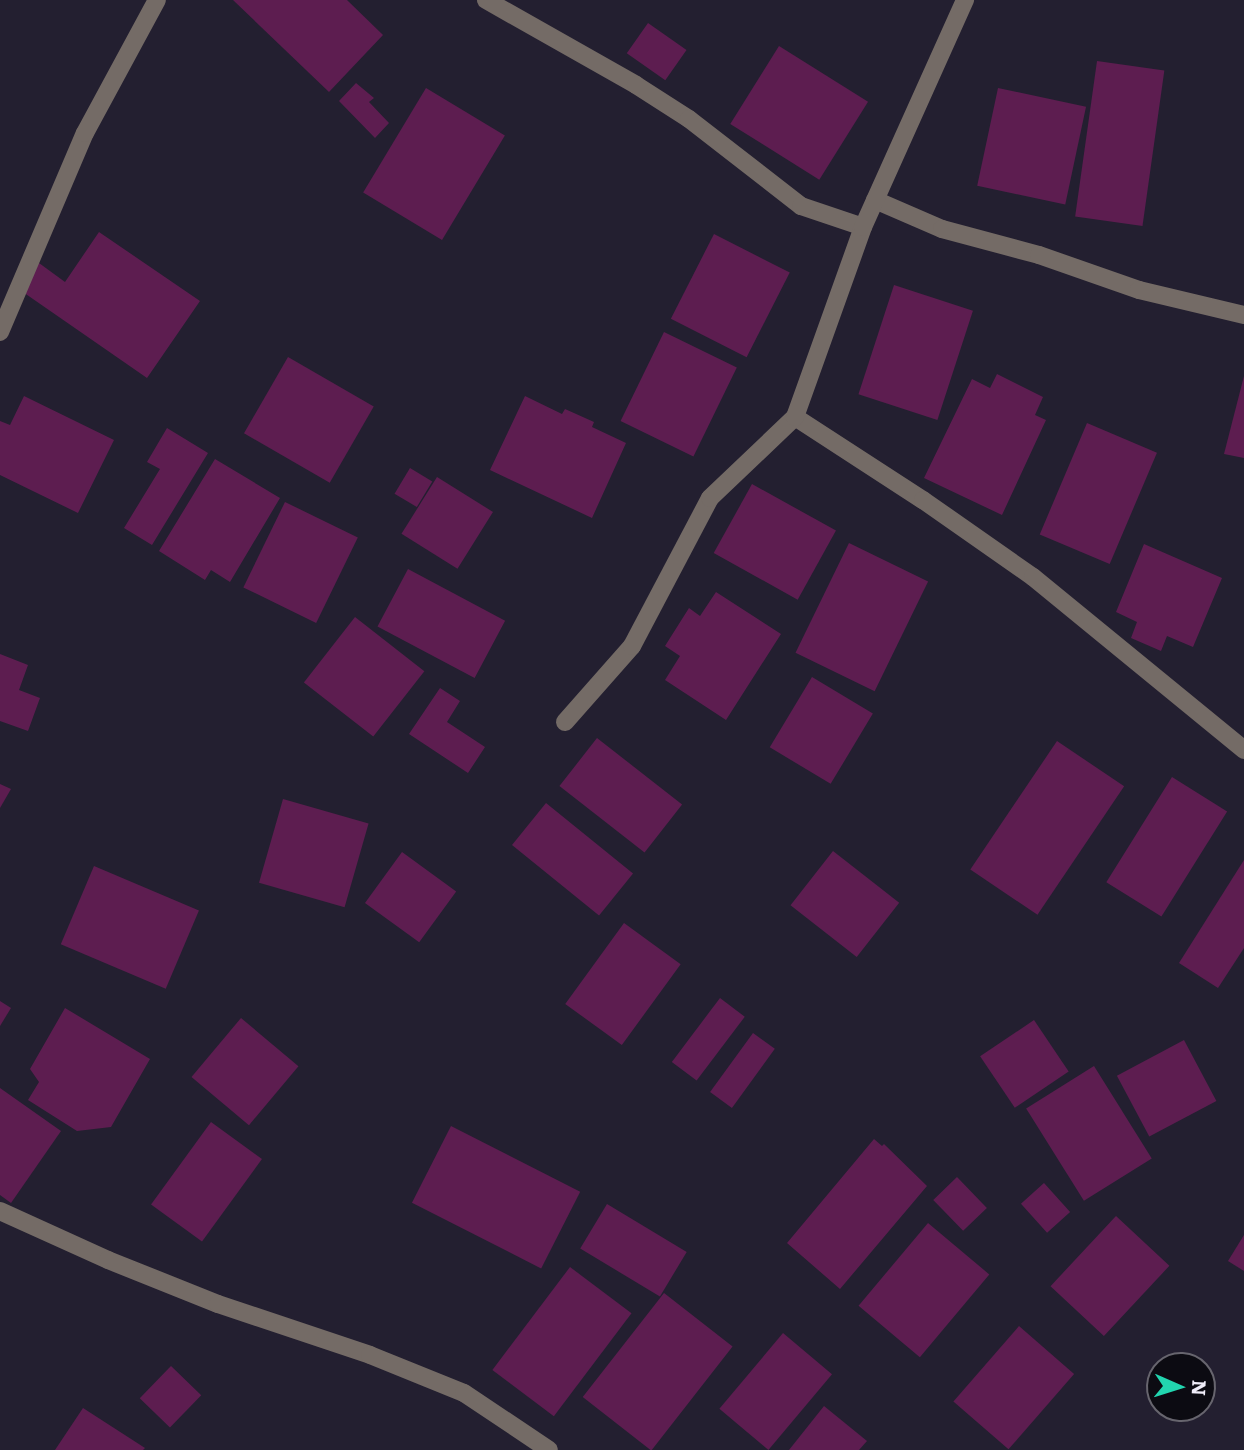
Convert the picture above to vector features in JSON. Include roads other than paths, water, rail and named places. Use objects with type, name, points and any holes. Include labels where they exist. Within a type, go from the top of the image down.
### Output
[{"type":"street","points":[[0,332],[85,133],[157,0]]},
{"type":"street","points":[[486,0],[636,85],[689,119],[801,206],[863,227]]},
{"type":"street","points":[[565,722],[632,646],[710,498],[794,417],[863,227],[965,0]]},
{"type":"street","points":[[875,200],[942,229],[1039,255],[1139,290],[1244,315]]},
{"type":"street","points":[[794,417],[923,500],[1033,577],[1244,750]]},
{"type":"street","points":[[0,1211],[108,1260],[218,1304],[370,1355],[464,1393],[549,1450]]}]
